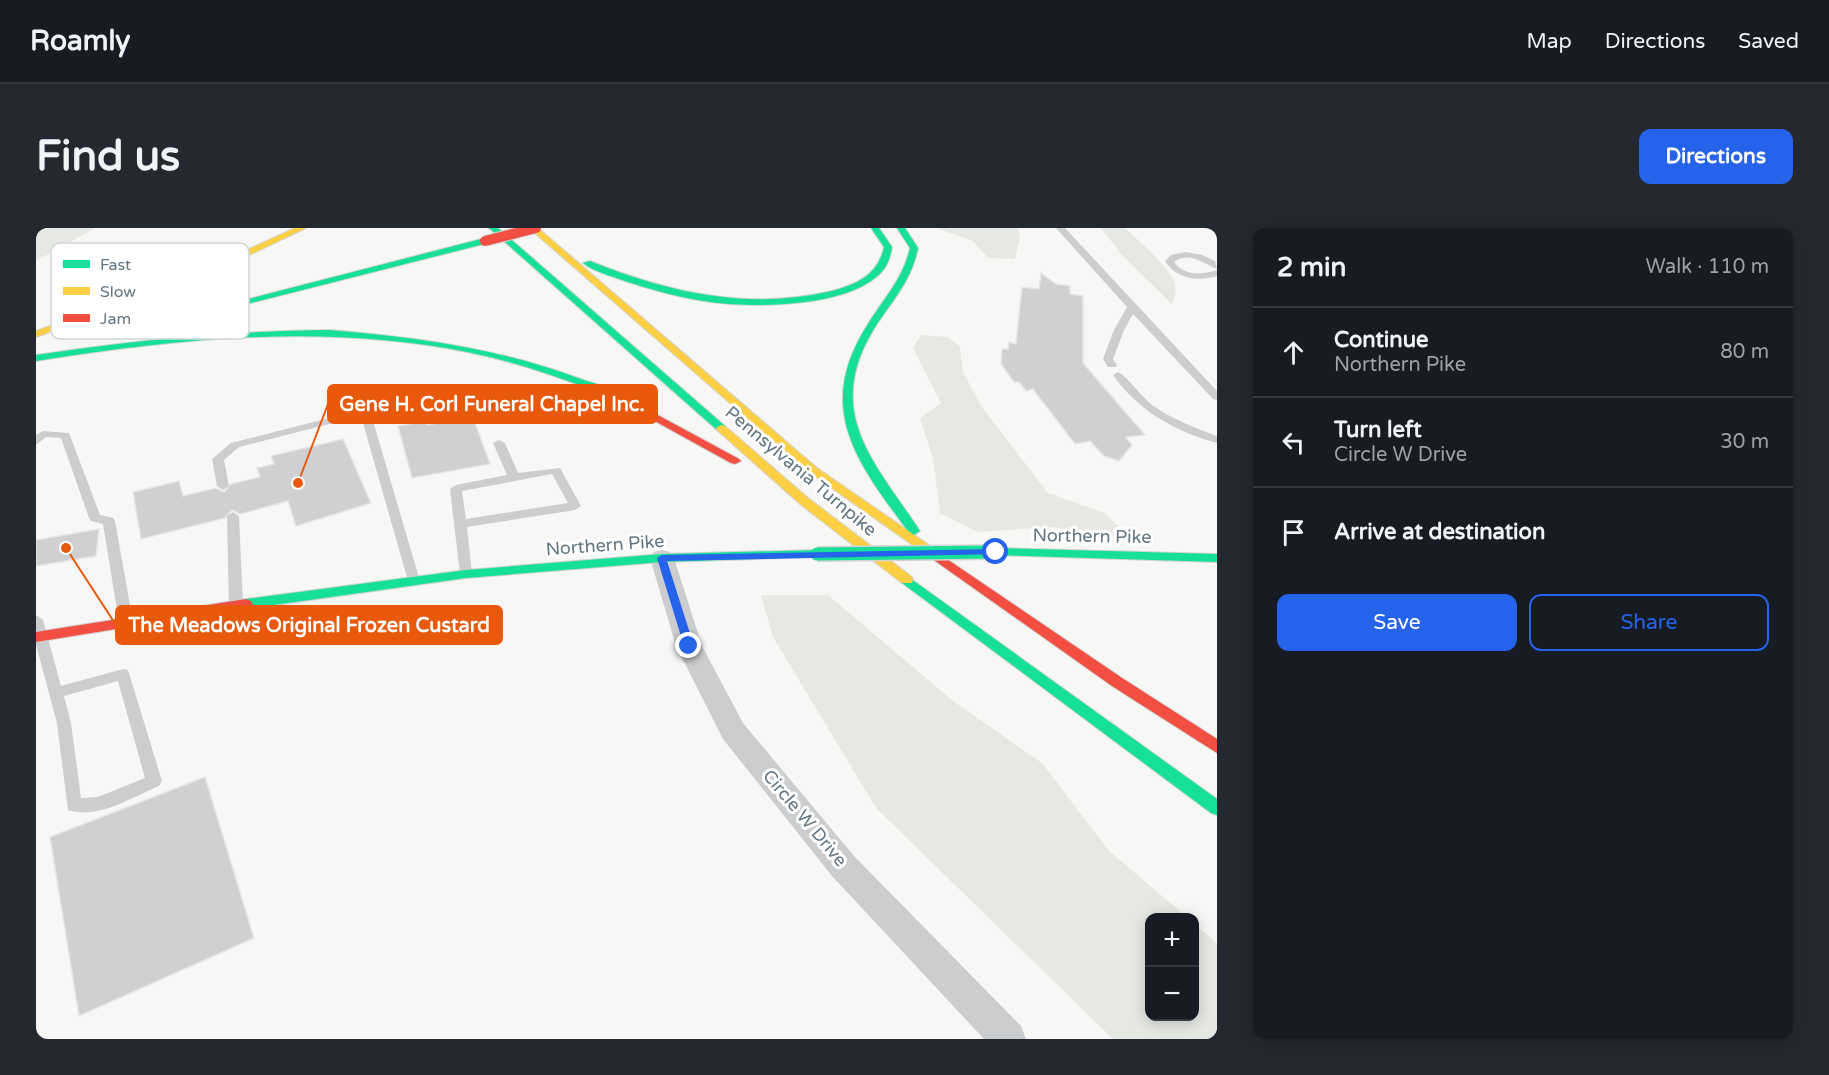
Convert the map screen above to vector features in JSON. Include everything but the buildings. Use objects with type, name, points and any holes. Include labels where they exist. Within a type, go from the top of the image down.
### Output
[{"type":"main road","points":[[249,254],[302,228]]},
{"type":"main road","name":"Pennsylvania Turnpike","points":[[493,228],[804,501],[977,634],[1217,808]]},
{"type":"main road","points":[[249,300],[481,237],[501,228]]},
{"type":"main road","points":[[249,291],[481,237],[534,228]]},
{"type":"main road","name":"Pennsylvania Turnpike","points":[[534,228],[813,470],[929,552],[1217,747]]},
{"type":"main road","points":[[554,245],[607,272],[666,291],[729,301],[783,302],[838,292],[857,286],[876,275],[886,262],[888,247],[875,228]]},
{"type":"main road","points":[[901,228],[914,248],[910,267],[853,356],[847,372],[846,402],[850,419],[866,458],[891,501],[929,552]]},
{"type":"main road","points":[[36,336],[51,330]]},
{"type":"main road","points":[[249,332],[357,332],[466,347],[547,369],[631,402],[804,501]]},
{"type":"main road","points":[[36,336],[51,333]]},
{"type":"main road","points":[[36,357],[103,339]]},
{"type":"main road","points":[[36,357],[147,339]]},
{"type":"main road","name":"Northern Pike","points":[[39,637],[126,622],[466,574],[662,558],[996,552],[1217,558]]},
{"type":"street","name":"Circle W Drive","points":[[662,558],[689,646],[733,731],[843,866],[1008,1039]]},
{"type":"lane","points":[[1060,228],[1217,397]]},
{"type":"lane","points":[[1215,276],[1197,276],[1180,272],[1169,261],[1175,256],[1190,255],[1205,258],[1217,266]]},
{"type":"lane","points":[[1112,365],[1108,359],[1112,347],[1132,307]]},
{"type":"lane","points":[[1118,375],[1144,404],[1176,424],[1217,440]]},
{"type":"lane","points":[[223,486],[218,459],[235,445],[349,416],[368,421],[414,581]]},
{"type":"lane","points":[[36,442],[42,434],[65,435],[96,518],[109,522],[126,622]]},
{"type":"lane","points":[[499,443],[514,477]]},
{"type":"lane","points":[[462,524],[575,506],[556,470],[456,489],[462,524],[466,574]]},
{"type":"lane","points":[[233,516],[236,606]]},
{"type":"lane","points":[[36,620],[64,723],[74,805],[99,804],[154,781],[123,674],[57,693]]},
{"type":"shaded area","points":[[36,228],[95,228],[68,243],[51,243],[51,253],[36,261]]},
{"type":"shaded area","points":[[936,228],[1018,228],[1020,237],[1015,259],[988,258],[973,241]]},
{"type":"shaded area","points":[[1101,228],[1125,228],[1159,260],[1174,281],[1175,293],[1172,304],[1121,254]]},
{"type":"shaded area","points":[[921,335],[948,337],[960,347],[963,372],[981,406],[1048,493],[1105,513],[1127,536],[1049,527],[978,532],[940,513],[933,458],[920,418],[941,403],[913,348]]},
{"type":"shaded area","points":[[761,595],[828,595],[953,701],[1042,763],[1109,851],[1182,913],[1145,913],[1145,1021],[1199,1021],[1199,927],[1217,943],[1217,1039],[1113,1039],[876,808],[773,637]]},
{"type":"traffic: fast","points":[[493,228],[721,428]]},
{"type":"traffic: fast","points":[[587,263],[647,285],[710,299],[742,302],[806,299],[856,286],[878,272],[883,265],[888,247],[875,228]]},
{"type":"traffic: fast","points":[[901,228],[914,248],[912,259],[904,279],[856,352],[848,380],[847,406],[853,432],[864,457],[878,481],[914,531]]},
{"type":"traffic: fast","points":[[249,301],[485,241]]},
{"type":"traffic: fast","points":[[249,334],[329,333],[401,339],[473,350],[544,369],[615,395]]},
{"type":"traffic: fast","points":[[36,358],[176,339]]},
{"type":"traffic: fast","points":[[996,552],[1217,558]]},
{"type":"traffic: fast","points":[[817,554],[996,552]]},
{"type":"traffic: fast","points":[[246,604],[466,574],[662,558],[817,554]]},
{"type":"traffic: fast","points":[[907,580],[1217,808]]},
{"type":"traffic: slow","points":[[249,252],[302,228]]},
{"type":"traffic: slow","points":[[533,228],[813,470],[935,555]]},
{"type":"traffic: slow","points":[[36,334],[51,329]]},
{"type":"traffic: slow","points":[[721,428],[804,501],[907,580]]},
{"type":"traffic: jam","points":[[485,241],[536,228]]},
{"type":"traffic: jam","points":[[615,395],[735,461]]},
{"type":"traffic: jam","points":[[935,555],[1117,682],[1217,747]]},
{"type":"traffic: jam","points":[[36,637],[246,604]]},
{"type":"place","name":"Gene H. Corl Funeral Chapel Inc.","points":[[298,483]]},
{"type":"place","name":"The Meadows Original Frozen Custard","points":[[66,548]]},
{"type":"route","points":[[689,646],[662,558],[996,552]]}]
